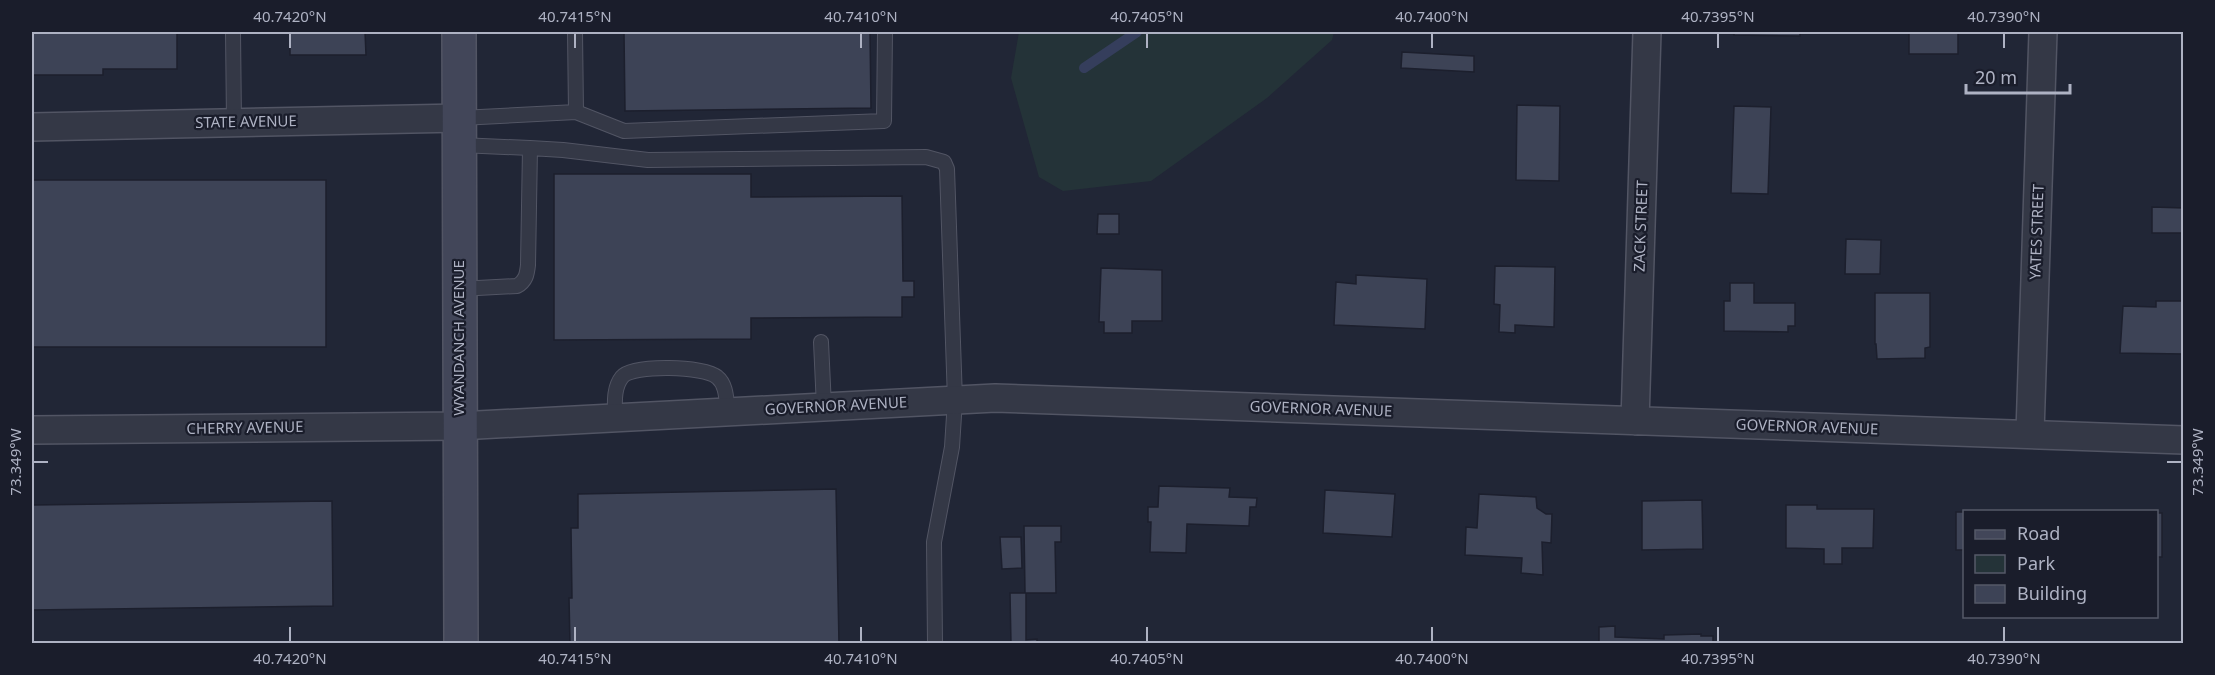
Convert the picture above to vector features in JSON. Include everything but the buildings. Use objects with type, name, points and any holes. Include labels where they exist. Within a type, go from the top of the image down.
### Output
[{"type":"street","name":"WYANDANCH AVENUE","points":[[459,32],[461,644]]},
{"type":"street","name":"ZACK STREET","points":[[1635,421],[1647,32]]},
{"type":"street","name":"YATES STREET","points":[[2030,434],[2043,32]]},
{"type":"street","name":"STATE AVENUE","points":[[32,127],[234,122],[460,131]]},
{"type":"street","name":"GOVERNOR AVENUE","points":[[459,426],[995,398],[2184,440]]},
{"type":"street","name":"CHERRY AVENUE","points":[[32,430],[459,426]]},
{"type":"lane","points":[[233,32],[234,122]]},
{"type":"lane","points":[[575,32],[576,112]]},
{"type":"lane","points":[[460,131],[576,112],[624,131],[885,121],[885,32]]},
{"type":"lane","points":[[460,131],[530,148],[648,160],[926,157],[945,162],[955,400],[952,447],[934,542],[935,644]]},
{"type":"lane","points":[[459,289],[517,286],[522,283],[527,274],[530,148]]},
{"type":"lane","points":[[821,342],[825,407]]},
{"type":"lane","points":[[615,418],[615,395],[620,380],[631,371],[646,369],[691,369],[710,372],[724,385],[728,412]]},
{"type":"green space","points":[[1019,32],[1334,32],[1332,40],[1267,98],[1151,181],[1063,191],[1039,177],[1011,78]]},
{"type":"waterway","points":[[1084,68],[1137,32]]}]
